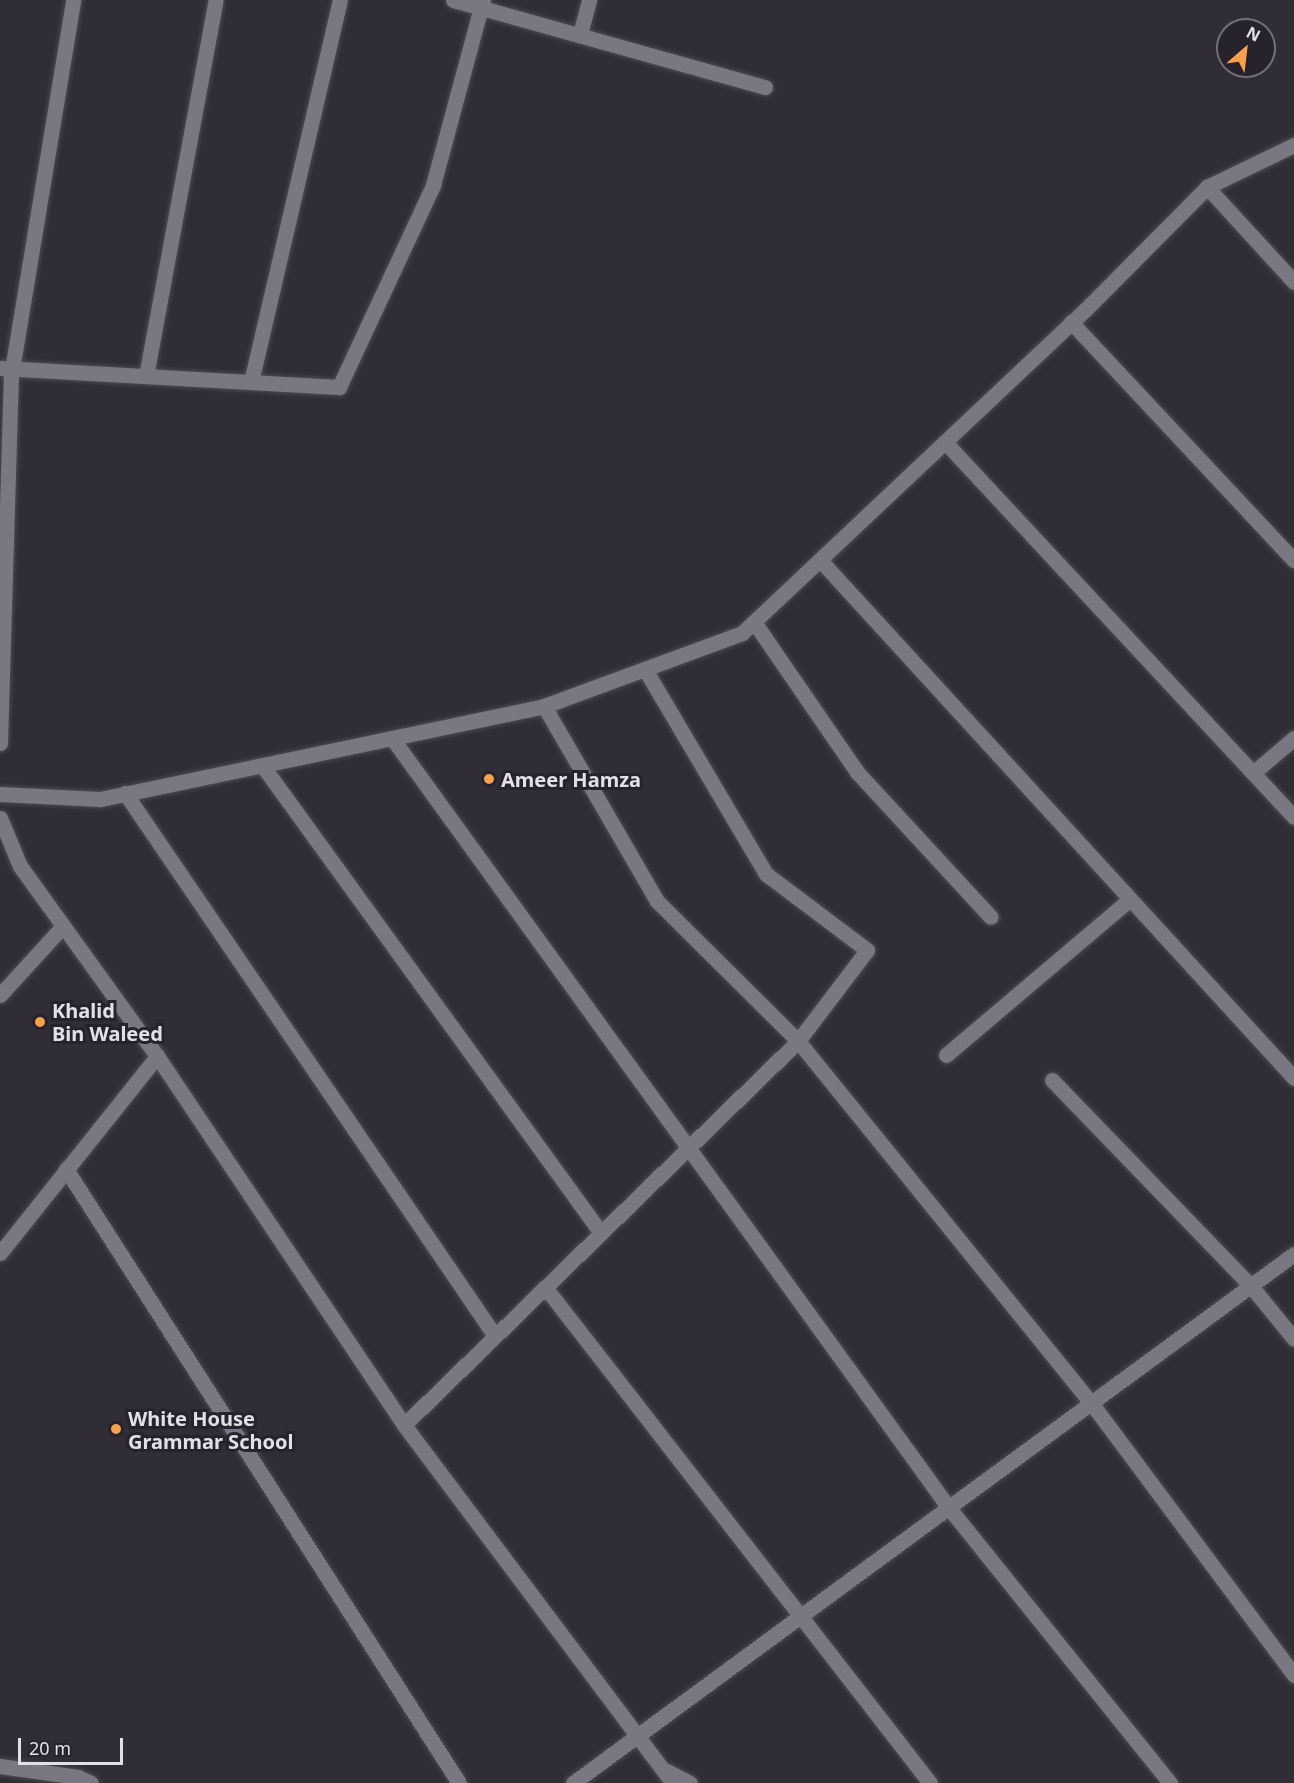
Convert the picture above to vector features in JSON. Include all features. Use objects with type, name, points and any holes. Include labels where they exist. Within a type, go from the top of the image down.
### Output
[{"type":"street","points":[[0,743],[6,368],[73,0]]},
{"type":"street","points":[[146,376],[216,0]]},
{"type":"street","points":[[251,382],[340,0]]},
{"type":"street","points":[[453,0],[483,3],[580,34],[765,87]]},
{"type":"street","points":[[580,34],[589,0]]},
{"type":"street","points":[[6,368],[339,387],[433,185],[483,3]]},
{"type":"street","points":[[0,794],[100,799],[544,706],[742,633],[1071,322],[1207,187],[1294,146]]},
{"type":"street","points":[[1207,187],[1294,282]]},
{"type":"street","points":[[1071,322],[1294,560]]},
{"type":"street","points":[[945,442],[1294,817]]},
{"type":"street","points":[[820,560],[1294,1078]]},
{"type":"street","points":[[754,622],[857,772],[991,916]]},
{"type":"street","points":[[404,1425],[798,1041],[867,950],[766,874],[645,669]]},
{"type":"street","points":[[544,706],[657,901],[798,1041],[1092,1404],[1294,1675]]},
{"type":"street","points":[[392,738],[949,1508],[1170,1783]]},
{"type":"street","points":[[1253,773],[1294,738]]},
{"type":"street","points":[[262,765],[601,1233]]},
{"type":"street","points":[[125,793],[495,1336]]},
{"type":"street","points":[[0,818],[20,866],[157,1056],[404,1425],[673,1783]]},
{"type":"street","points":[[946,1055],[1130,899]]},
{"type":"street","points":[[0,995],[63,927]]},
{"type":"street","points":[[0,1253],[157,1056]]},
{"type":"street","points":[[1052,1080],[1251,1286],[1294,1339]]},
{"type":"street","points":[[66,1169],[459,1783]]},
{"type":"street","points":[[573,1783],[1294,1254]]},
{"type":"street","points":[[545,1287],[803,1615],[930,1783]]},
{"type":"street","points":[[0,1766],[78,1777],[91,1783]]},
{"type":"street","points":[[664,1770],[690,1783]]},
{"type":"place","name":"Ameer Hamza","points":[[489,779]]},
{"type":"place","name":"Khalid Bin Waleed","points":[[40,1022]]},
{"type":"place","name":"White House Grammar School","points":[[116,1429]]}]
